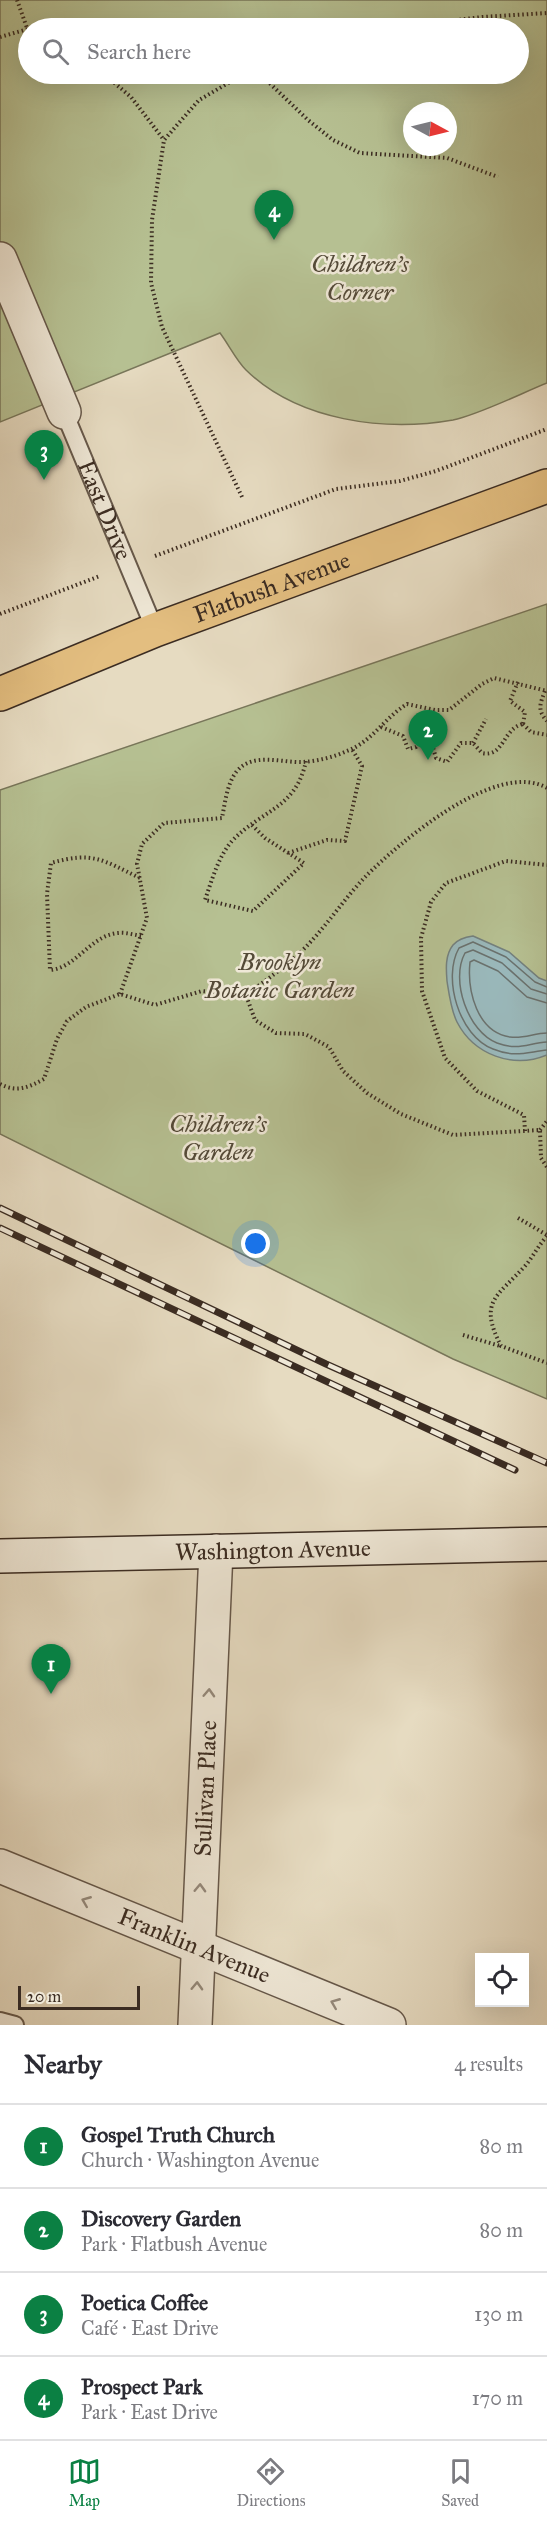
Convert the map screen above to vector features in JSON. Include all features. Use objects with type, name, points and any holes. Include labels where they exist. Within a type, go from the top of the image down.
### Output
[{"type":"main road","name":"Flatbush Avenue","points":[[0,694],[155,630],[547,486]]},
{"type":"street","name":"East Drive","points":[[0,259],[64,412]]},
{"type":"street","name":"Washington Avenue","points":[[0,1556],[544,1544]]},
{"type":"street","name":"Sullivan Place","points":[[195,2025],[216,1551]]},
{"type":"street","name":"Franklin Avenue","points":[[0,1866],[389,2025]]},
{"type":"lane","name":"East Drive","points":[[64,412],[155,630]]},
{"type":"lane","points":[[0,2021],[15,2025]]},
{"type":"path","points":[[17,0],[24,18]]},
{"type":"path","points":[[473,18],[547,13]]},
{"type":"path","points":[[0,37],[18,32]]},
{"type":"path","points":[[115,84],[130,97],[164,140]]},
{"type":"path","points":[[227,84],[199,100],[164,140],[152,220],[151,283],[162,327],[242,497]]},
{"type":"path","points":[[270,84],[333,140],[360,153],[447,158],[498,177]]},
{"type":"path","points":[[0,614],[336,489],[400,481],[436,471],[547,429]]},
{"type":"path","points":[[120,994],[147,918],[137,864],[142,844],[164,823],[222,818],[229,789],[238,770],[254,760],[306,761],[352,749],[363,745],[391,714],[407,704],[435,710],[449,710],[482,684],[494,678],[518,682],[546,691],[539,706],[540,712],[547,721]]},
{"type":"path","points":[[518,682],[510,701],[525,712],[523,724]]},
{"type":"path","points":[[433,721],[435,710]]},
{"type":"path","points":[[473,743],[486,719]]},
{"type":"path","points":[[427,721],[433,721],[439,723],[443,734],[439,741],[432,744],[423,740],[419,734],[421,726],[427,721]]},
{"type":"path","points":[[523,724],[531,732],[547,735]]},
{"type":"path","points":[[432,744],[436,758],[447,762],[461,743],[473,743],[482,753],[493,753],[500,748],[514,726],[523,724]]},
{"type":"path","points":[[381,727],[403,736],[408,749],[416,747],[423,740]]},
{"type":"path","points":[[288,853],[327,840],[345,841],[362,766],[352,749]]},
{"type":"path","points":[[252,825],[265,838],[304,863],[253,911],[205,900],[223,854],[233,840],[252,825],[288,798],[302,780],[306,761]]},
{"type":"path","points":[[0,1084],[8,1088],[26,1089],[44,1079],[57,1039],[67,1021],[86,1007],[120,994],[155,1005],[202,991],[246,995],[294,958],[366,876],[413,834],[463,801],[509,782],[547,788]]},
{"type":"path","points":[[141,878],[101,859],[78,856],[51,863],[47,894],[50,970],[59,969],[100,938],[118,933],[142,936]]},
{"type":"path","points":[[525,1131],[524,1115],[477,1091],[445,1058],[422,991],[421,938],[431,902],[446,883],[506,861],[547,865]]},
{"type":"path","points":[[246,995],[255,1020],[276,1033],[305,1035],[329,1047],[343,1071],[367,1093],[401,1114],[453,1135],[540,1130]]},
{"type":"path","points":[[547,1121],[540,1130],[542,1158],[547,1167]]},
{"type":"path","points":[[501,1346],[491,1319],[491,1303],[503,1286],[526,1264],[547,1236],[518,1218]]},
{"type":"path","points":[[463,1335],[547,1363]]},
{"type":"green space","name":"Children's Corner","points":[[0,0],[547,0],[547,383],[487,409],[453,420],[427,423],[371,423],[344,419],[291,401],[267,387],[246,370],[220,333],[0,422]]},
{"type":"green space","name":"Brooklyn Botanic Garden","points":[[547,604],[547,1399],[453,1359],[0,1134],[0,790]]},
{"type":"water","points":[[473,936],[509,952],[539,978],[547,981],[547,1055],[521,1060],[496,1056],[473,1043],[457,1022],[447,981],[447,958],[455,943]]},
{"type":"railway","points":[[0,1208],[326,1364],[547,1463]]},
{"type":"railway","points":[[0,1228],[515,1470]]},
{"type":"place","name":"Prospect Park","points":[[274,240]]},
{"type":"place","name":"Poetica Coffee","points":[[44,480]]},
{"type":"place","name":"Discovery Garden","points":[[428,760]]},
{"type":"place","name":"Gospel Truth Church","points":[[51,1694]]},
{"type":"park label","name":"Children's Garden","points":[[218,1138]]}]
